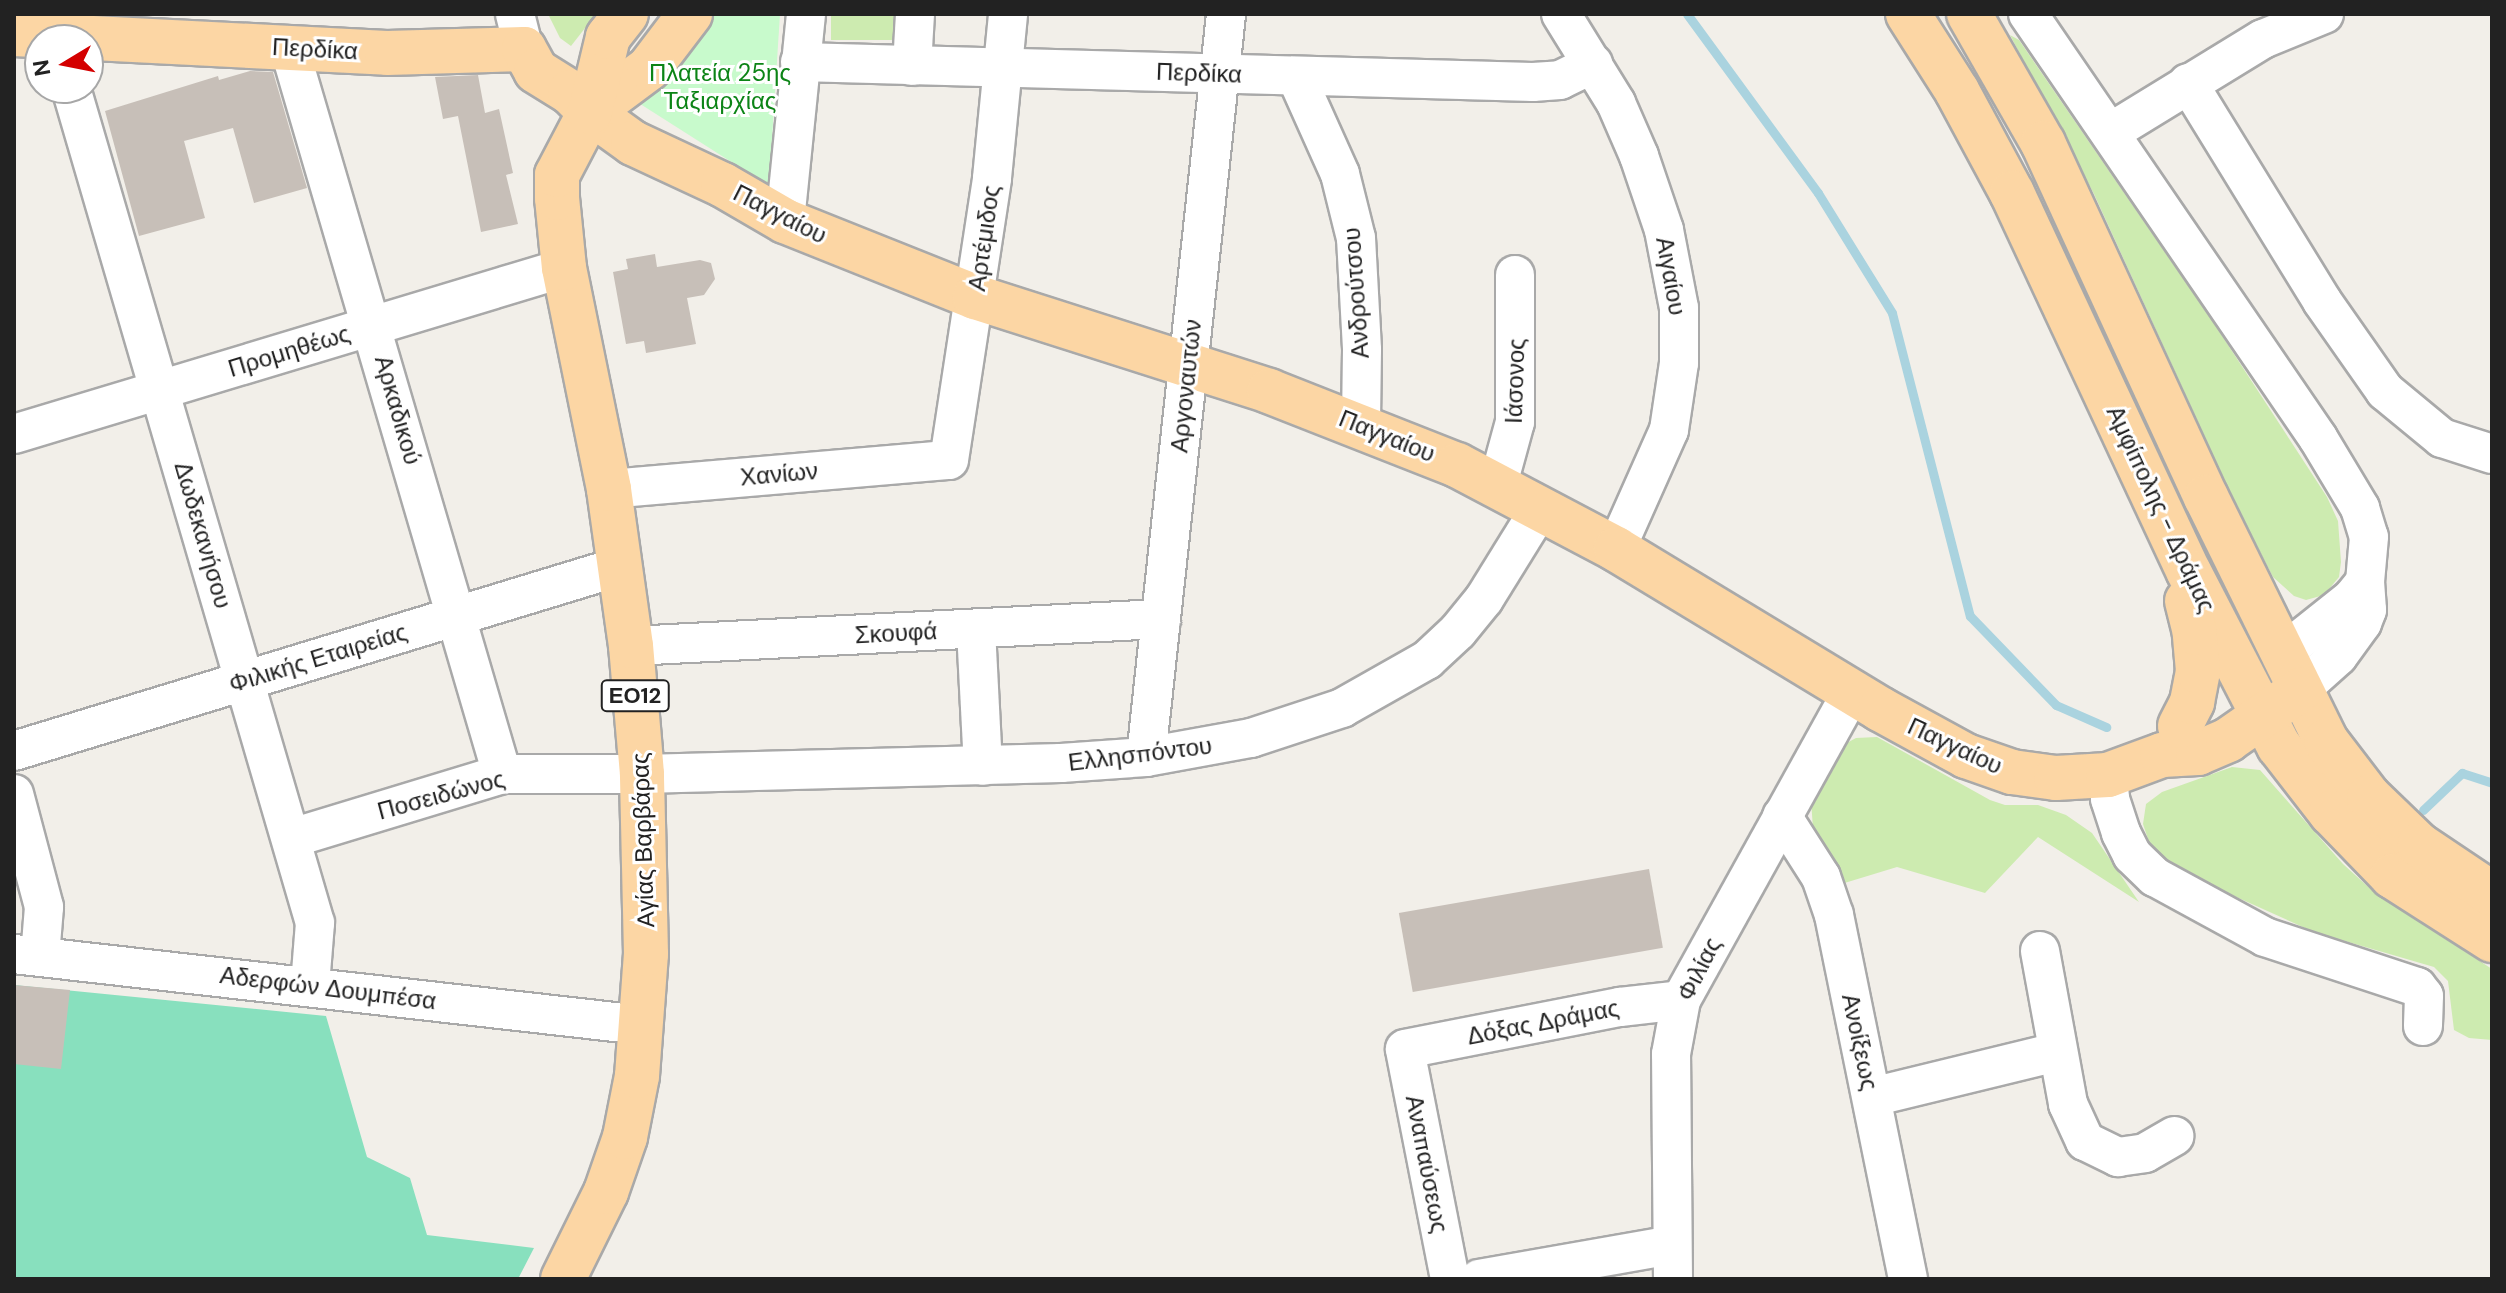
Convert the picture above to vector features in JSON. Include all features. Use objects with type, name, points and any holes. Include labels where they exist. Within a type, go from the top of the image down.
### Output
[{"type":"main road","name":"ΕΟ12","points":[[590,112],[608,37],[626,14]]},
{"type":"main road","name":"ΕΟ12","points":[[590,112],[649,68],[690,14]]},
{"type":"main road","name":"Αμφίπολης - Δράμας","points":[[1908,14],[1957,91],[2012,193],[2253,700],[2306,783],[2370,826],[2492,940]]},
{"type":"main road","name":"Αμφίπολης - Δράμας","points":[[1969,14],[2043,143],[2213,511],[2370,826]]},
{"type":"main road","name":"Περδίκα","points":[[104,39],[427,54],[520,32],[536,71],[570,92],[590,112]]},
{"type":"main road","name":"Παγγαίου","points":[[590,112],[633,143],[723,185],[785,221],[975,297],[1188,365],[1361,425],[1498,484],[1616,549],[1966,756],[2012,772],[2056,778],[2144,756]]},
{"type":"main road","name":"Αγίας Βαρβάρας","points":[[563,1279],[606,1192],[625,1137],[637,1076],[646,954],[642,774],[631,646],[609,489],[557,220],[557,175],[590,112]]},
{"type":"main road","points":[[2120,423],[2193,618],[2198,671],[2192,702],[2144,756]]},
{"type":"main road","points":[[2144,756],[2253,700],[2292,672]]},
{"type":"main road","name":"Αμφίπολης - Δράμας","points":[[2406,860],[2492,894]]},
{"type":"street","points":[[785,221],[806,14]]},
{"type":"street","points":[[912,66],[915,14]]},
{"type":"street","name":"Αρτέμιδος","points":[[949,460],[975,297],[1008,14]]},
{"type":"street","name":"Αργοναυτών","points":[[1146,757],[1226,14]]},
{"type":"street","name":"Αιγαίου","points":[[1561,14],[1621,115],[1652,191],[1672,261],[1680,338],[1669,430],[1653,474],[1616,549]]},
{"type":"street","points":[[2028,14],[2111,132],[2351,490],[2369,537],[2365,582],[2368,602],[2362,623],[2338,656],[2292,672]]},
{"type":"street","points":[[2111,132],[2263,39],[2324,14]]},
{"type":"street","name":"Αρκαδικού","points":[[289,47],[502,774]]},
{"type":"street","name":"Περδίκα","points":[[800,62],[1533,82],[1560,80],[1593,64]]},
{"type":"street","name":"Ανδρούτσου","points":[[1296,76],[1340,174],[1356,238],[1362,350],[1361,425]]},
{"type":"street","points":[[2188,83],[2322,301],[2385,391],[2442,438],[2492,454]]},
{"type":"street","name":"Δωδεκανήσου","points":[[76,104],[292,838],[317,936],[310,985]]},
{"type":"street","name":"Προμηθέως","points":[[14,434],[564,268]]},
{"type":"street","name":"Ιάσονος","points":[[1498,484],[1515,422],[1515,275]]},
{"type":"street","name":"Χανίων","points":[[609,489],[949,460]]},
{"type":"street","name":"Ελλησπόντου","points":[[642,774],[983,766],[1146,757],[1237,742],[1295,726],[1342,708],[1406,674],[1443,646],[1472,614],[1541,507]]},
{"type":"street","name":"Φιλικής Εταιρείας","points":[[14,751],[621,566]]},
{"type":"street","name":"Σκουφά","points":[[631,646],[1161,619]]},
{"type":"street","points":[[976,629],[983,766]]},
{"type":"street","name":"Φιλίας","points":[[1672,1262],[1671,1054],[1681,1000],[1852,691]]},
{"type":"street","points":[[2144,756],[2110,799],[2132,855],[2155,877],[2265,937],[2417,987],[2424,996],[2423,1026]]},
{"type":"street","name":"Ποσειδώνος","points":[[292,838],[502,774],[642,774]]},
{"type":"street","points":[[14,794],[44,907],[27,955]]},
{"type":"street","name":"Ανοίξεως","points":[[1782,816],[1828,893],[1908,1279]]},
{"type":"street","points":[[2040,951],[2068,1104],[2085,1141],[2118,1157],[2145,1153],[2174,1136]]},
{"type":"street","name":"Αδερφών Δουμπέσα","points":[[27,955],[641,1025]]},
{"type":"street","name":"Δόξας Δράμας","points":[[1405,1049],[1620,1007],[1681,1000]]},
{"type":"street","name":"Αναπαύσεως","points":[[1405,1049],[1450,1279]]},
{"type":"street","points":[[1872,1097],[2057,1052]]},
{"type":"street","points":[[1479,1279],[1672,1262]]},
{"type":"green space","points":[[548,14],[596,14],[571,46],[560,38]]},
{"type":"green space","name":"Πλατεία 25ης Ταξιαρχίας","points":[[712,14],[780,14],[769,186],[634,100]]},
{"type":"green space","points":[[831,14],[902,14],[902,40],[831,40]]},
{"type":"green space","points":[[2010,35],[2019,40],[2215,325],[2327,497],[2338,521],[2341,562],[2339,577],[2324,595],[2306,600],[2294,596],[2273,577],[2233,499],[2094,194]]},
{"type":"green space","points":[[1877,737],[1990,800],[2005,805],[2038,805],[2066,815],[2092,833],[2139,902],[2038,837],[1985,893],[1897,867],[1838,885],[1813,829],[1811,800],[1841,746],[1856,738]]},
{"type":"green space","points":[[2232,767],[2260,770],[2343,864],[2376,894],[2492,969],[2492,1040],[2469,1038],[2454,1030],[2448,981],[2434,967],[2314,932],[2214,887],[2158,854],[2150,845],[2143,824],[2146,804],[2162,792]]},
{"type":"green space","points":[[14,985],[326,1016],[367,1157],[410,1178],[427,1235],[534,1248],[518,1279],[14,1279]]},
{"type":"building","points":[[250,71],[273,72],[307,188],[254,203],[233,128],[184,141],[205,218],[139,236],[105,111],[218,76],[219,80]]},
{"type":"building","points":[[478,75],[485,113],[499,109],[513,173],[506,175],[518,224],[481,232],[458,116],[443,119],[435,77]]},
{"type":"building","points":[[655,254],[657,267],[700,260],[711,263],[715,279],[704,295],[687,298],[696,344],[646,353],[644,341],[626,344],[613,272],[628,269],[626,259]]},
{"type":"building","points":[[1649,869],[1663,948],[1413,992],[1399,913]]},
{"type":"building","points":[[14,985],[70,990],[61,1069],[14,1064]]},
{"type":"waterway","points":[[1687,14],[1818,193],[1892,313],[1970,616],[2056,705],[2106,727]]},
{"type":"waterway","points":[[2423,810],[2462,773],[2492,783]]}]
